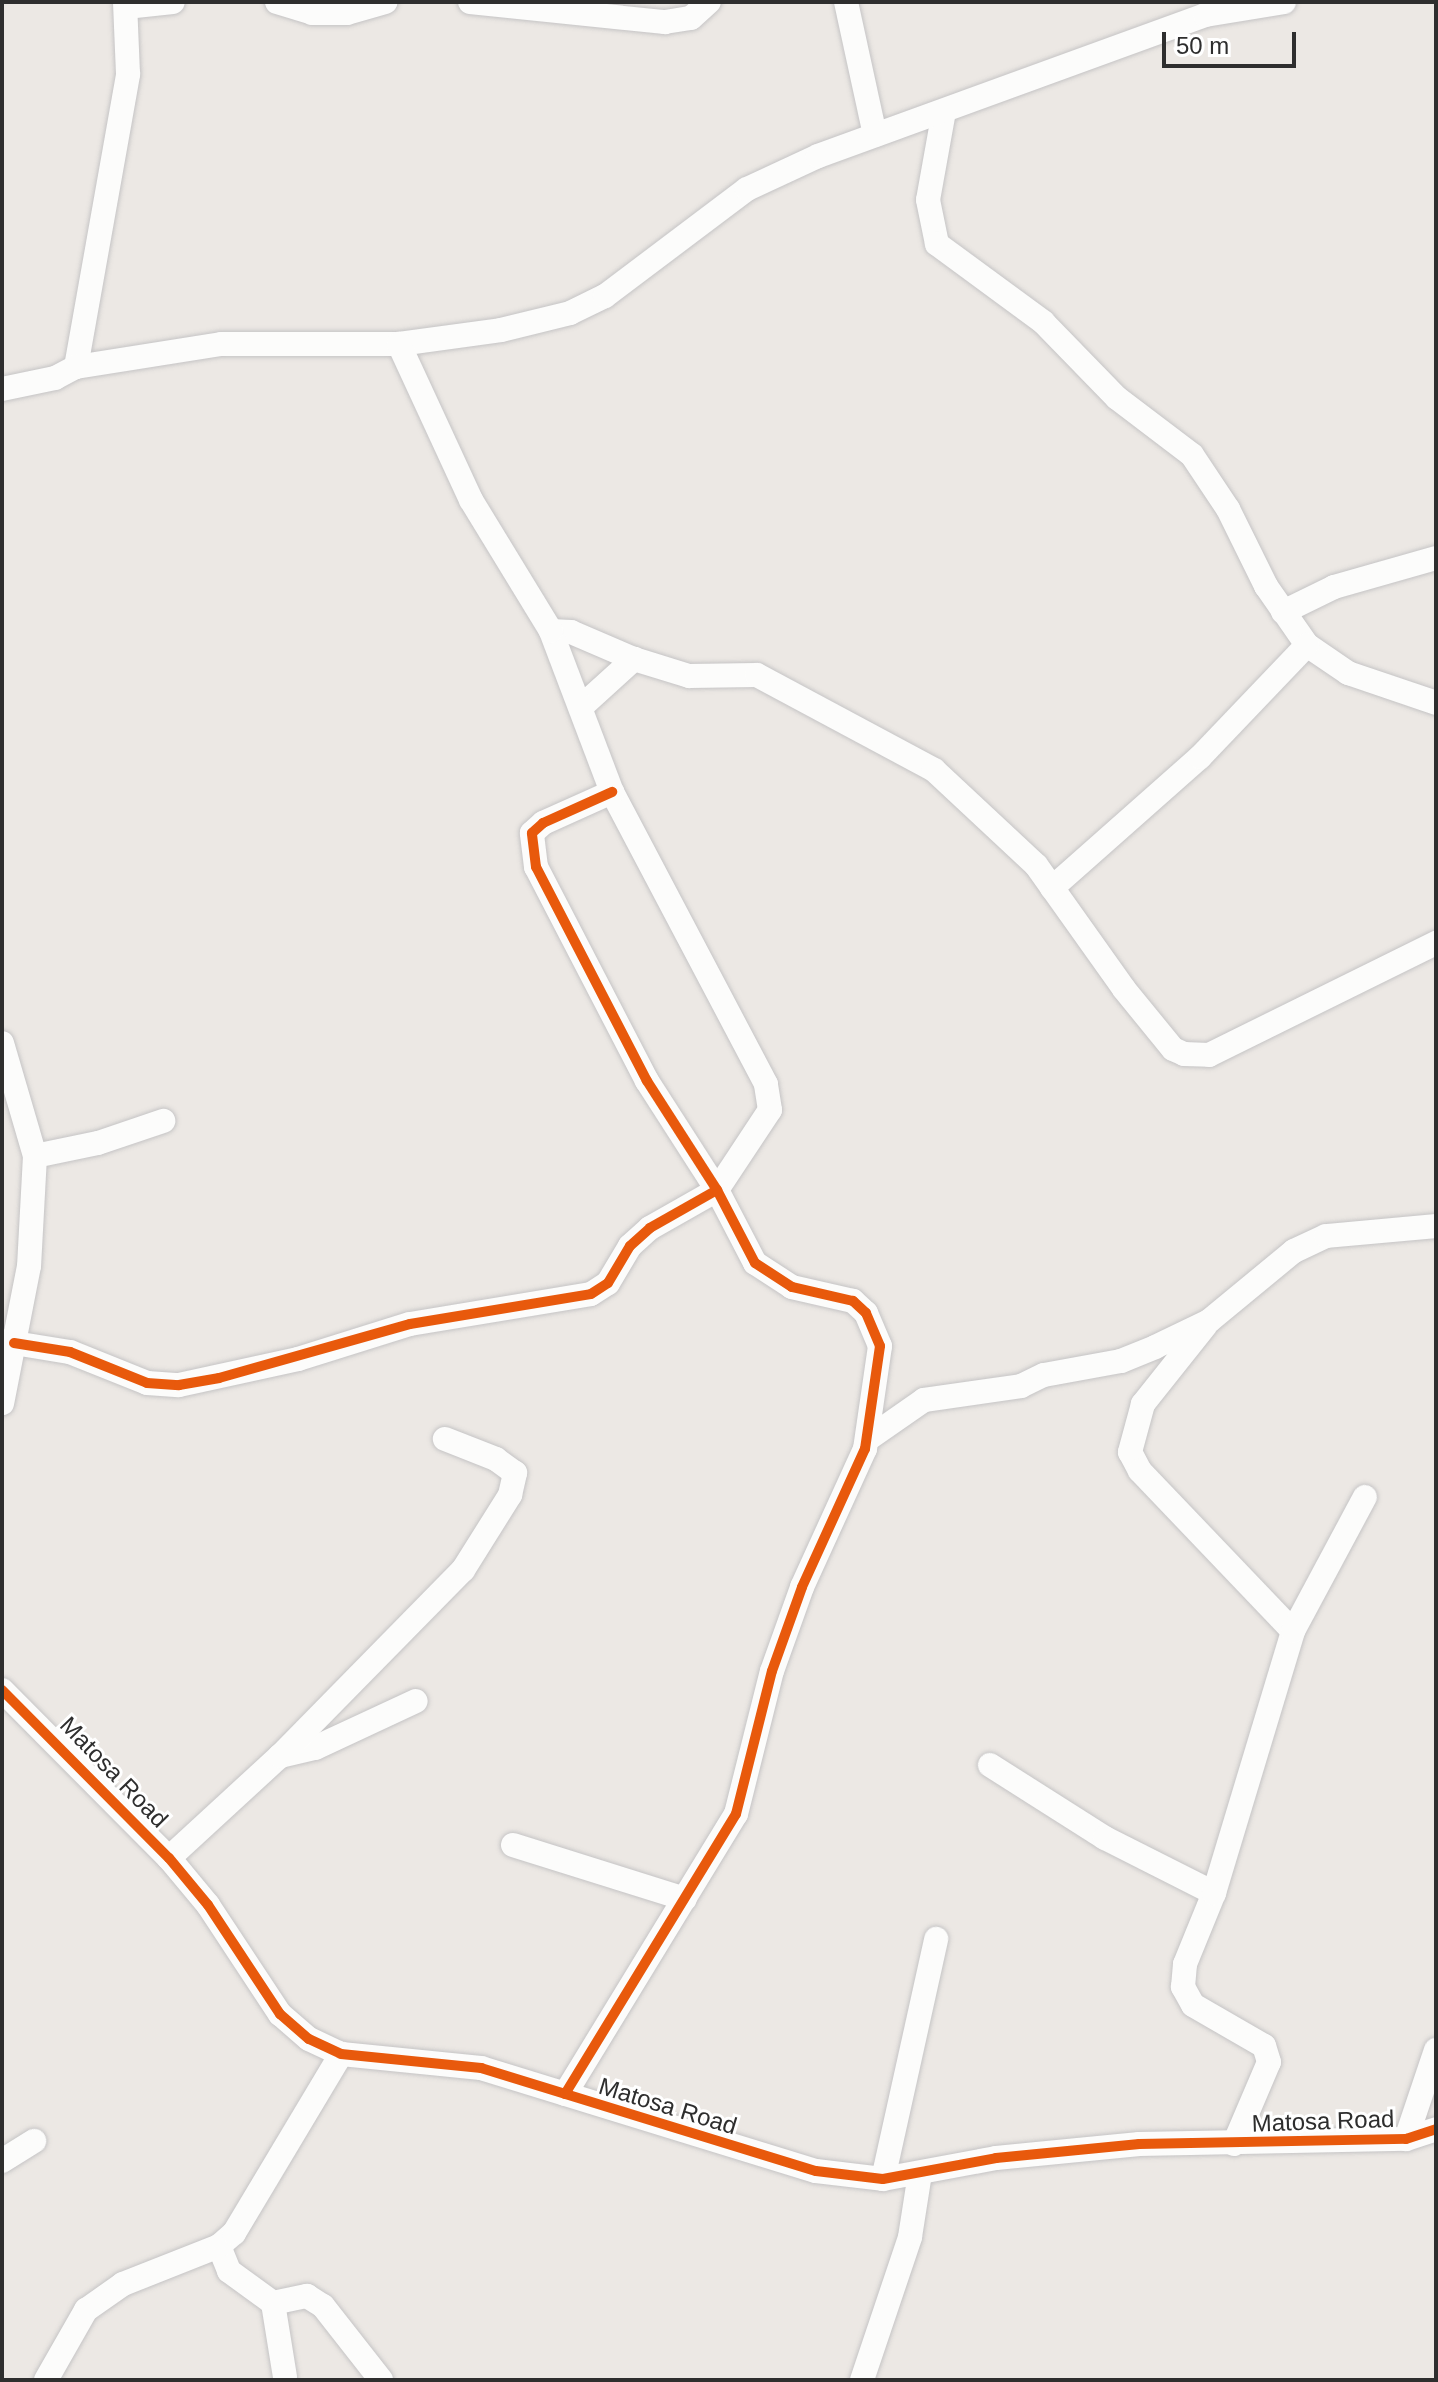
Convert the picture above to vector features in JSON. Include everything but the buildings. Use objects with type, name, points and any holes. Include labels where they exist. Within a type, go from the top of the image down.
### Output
[{"type":"street","points":[[76,367],[125,97],[126,5],[173,2]]},
{"type":"street","points":[[277,2],[312,13],[347,13],[385,2]]},
{"type":"street","points":[[470,2],[665,22],[691,18],[709,2]]},
{"type":"street","points":[[846,2],[875,135]]},
{"type":"street","points":[[2,389],[55,378],[76,367],[221,344],[399,344],[501,330],[589,306],[747,189],[875,135],[1205,15],[1284,2]]},
{"type":"street","points":[[944,111],[928,200],[937,244],[1043,322],[1117,398],[1192,455],[1222,497],[1283,612],[1307,645],[1348,673],[1436,703]]},
{"type":"street","points":[[8,1342],[70,1352],[147,1383],[179,1385],[219,1378],[410,1324],[591,1294],[608,1283],[630,1246],[650,1228],[717,1190],[770,1110],[766,1084],[612,792],[551,631],[471,500],[399,344]]},
{"type":"street","points":[[1283,612],[1334,587],[1436,558]]},
{"type":"street","points":[[551,631],[571,632],[634,659],[689,676],[742,672],[776,680],[934,770],[1036,865],[1173,1049],[1198,1056],[1436,943]]},
{"type":"street","points":[[1052,888],[1200,757],[1307,645]]},
{"type":"street","points":[[581,707],[634,659]]},
{"type":"street","points":[[565,2094],[736,1814],[758,1715],[782,1643],[868,1439],[880,1346],[875,1328],[853,1301],[792,1287],[763,1271],[717,1190],[647,1081],[531,852],[532,833],[543,823],[612,792]]},
{"type":"street","points":[[2,1043],[35,1156],[29,1266],[8,1342],[2,1403]]},
{"type":"street","points":[[35,1156],[98,1143],[163,1121]]},
{"type":"street","points":[[1293,1631],[1140,1471],[1130,1452],[1143,1404],[1209,1321],[1294,1251],[1326,1236],[1436,1226]]},
{"type":"street","points":[[868,1439],[924,1400],[1021,1386],[1044,1375],[1121,1361],[1209,1321]]},
{"type":"street","points":[[169,1858],[280,1756],[447,1589],[510,1495],[516,1483],[507,1465],[445,1439]]},
{"type":"street","points":[[1234,2144],[1269,2062],[1264,2046],[1193,2005],[1183,1987],[1185,1964],[1214,1893],[1293,1631],[1365,1497]]},
{"type":"street","name":"Matosa Road","points":[[2,1690],[169,1858],[208,1905],[280,2014],[309,2039],[341,2054],[481,2068],[816,2171],[883,2179],[996,2158],[1123,2146],[1425,2139]]},
{"type":"street","points":[[280,1756],[315,1748],[416,1701]]},
{"type":"street","points":[[990,1765],[1105,1838],[1214,1893]]},
{"type":"street","points":[[513,1845],[685,1899]]},
{"type":"street","points":[[883,2179],[936,1939]]},
{"type":"street","points":[[1425,2139],[1436,2050]]},
{"type":"street","points":[[46,2380],[86,2310],[123,2284],[219,2246],[249,2215],[341,2054]]},
{"type":"street","points":[[2,2161],[34,2141]]},
{"type":"street","points":[[862,2380],[910,2237],[920,2173]]},
{"type":"street","points":[[219,2246],[229,2271],[273,2303],[285,2377]]},
{"type":"street","points":[[273,2303],[307,2296],[323,2306],[381,2380]]},
{"type":"cycle path","points":[[565,2094],[736,1814],[772,1671],[802,1587],[865,1449],[880,1346],[866,1313],[853,1301],[792,1287],[755,1263],[717,1190],[647,1081],[536,867],[532,833],[543,823],[612,792]]},
{"type":"cycle path","points":[[14,1343],[70,1352],[147,1383],[179,1385],[219,1378],[410,1324],[591,1294],[608,1283],[630,1246],[650,1228],[717,1190]]},
{"type":"cycle path","points":[[2,1690],[169,1858],[208,1905],[280,2014],[309,2039],[341,2054],[481,2068],[816,2171],[883,2179],[996,2158],[1139,2144],[1406,2139],[1436,2129]]}]
